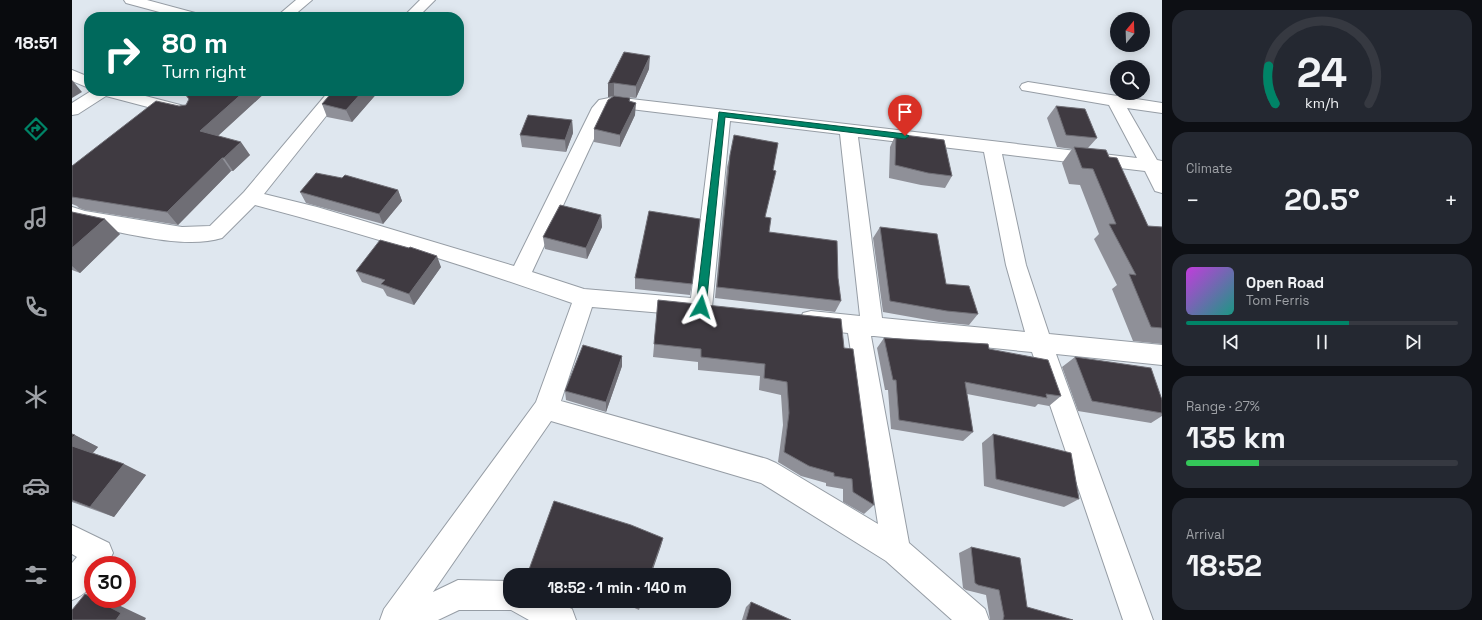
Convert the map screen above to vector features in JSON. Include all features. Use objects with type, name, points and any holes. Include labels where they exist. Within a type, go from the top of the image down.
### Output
[{"type":"street","points":[[131,0],[175,12]]},
{"type":"street","points":[[168,10],[184,0]]},
{"type":"street","points":[[289,12],[305,0]]},
{"type":"street","points":[[415,12],[428,0]]},
{"type":"street","points":[[72,75],[84,81]]},
{"type":"street","points":[[1028,87],[1162,108]]},
{"type":"street","points":[[72,110],[95,96]]},
{"type":"street","points":[[126,96],[189,113]]},
{"type":"street","points":[[72,214],[83,218],[182,235],[215,233],[251,197],[334,96]]},
{"type":"street","points":[[1115,101],[1157,166],[1162,186]]},
{"type":"street","points":[[520,276],[600,108],[605,104],[620,103],[722,114],[1157,166]]},
{"type":"street","points":[[701,307],[722,114]]},
{"type":"street","points":[[848,129],[865,326],[896,551]]},
{"type":"street","points":[[992,147],[1016,265],[1040,343],[1138,620]]},
{"type":"street","points":[[251,197],[316,214],[520,276],[584,298],[724,310]]},
{"type":"street","points":[[395,620],[546,408],[584,298]]},
{"type":"street","points":[[792,318],[1162,354]]},
{"type":"street","points":[[546,408],[767,472],[896,551],[974,620]]},
{"type":"street","points":[[72,539],[99,553],[72,585]]},
{"type":"street","points":[[405,620],[458,595],[503,596]]},
{"type":"street","points":[[536,608],[561,620]]},
{"type":"building","points":[[624,52],[650,56],[636,86],[614,83],[608,84]]},
{"type":"building","points":[[187,96],[239,96],[200,131],[241,142],[224,158],[222,158],[167,212],[72,197],[72,166],[156,101],[179,106],[186,105],[189,99]]},
{"type":"building","points":[[329,96],[359,96],[346,110],[322,104]]},
{"type":"building","points":[[614,96],[630,98],[629,101],[636,103],[620,135],[594,129],[608,100]]},
{"type":"building","points":[[1056,106],[1085,109],[1097,138],[1066,135]]},
{"type":"building","points":[[528,115],[572,120],[565,140],[520,135]]},
{"type":"building","points":[[896,134],[944,140],[952,176],[928,173],[895,165]]},
{"type":"building","points":[[734,135],[778,143],[773,170],[776,171],[765,217],[771,218],[769,232],[837,241],[838,278],[841,301],[717,287],[730,155]]},
{"type":"building","points":[[1074,147],[1106,150],[1109,157],[1117,158],[1148,226],[1162,227],[1162,328],[1151,327],[1129,274],[1136,275],[1109,224],[1116,224],[1093,169],[1082,168]]},
{"type":"building","points":[[316,173],[342,178],[345,175],[398,190],[379,214],[300,192]]},
{"type":"building","points":[[560,205],[601,215],[586,248],[543,237]]},
{"type":"building","points":[[649,211],[700,219],[692,284],[635,278]]},
{"type":"building","points":[[72,212],[105,219],[72,248]]},
{"type":"building","points":[[880,227],[937,234],[946,284],[969,286],[978,314],[947,311],[890,301]]},
{"type":"building","points":[[380,240],[409,248],[410,247],[437,256],[409,294],[381,284],[385,280],[356,271]]},
{"type":"building","points":[[658,300],[841,319],[844,348],[853,349],[874,505],[853,492],[852,479],[834,476],[834,473],[809,466],[784,452],[789,413],[787,382],[764,378],[765,364],[701,357],[701,349],[654,344]]},
{"type":"building","points":[[884,338],[988,344],[989,349],[1048,360],[1061,396],[1046,394],[1047,398],[965,382],[973,432],[899,420],[896,380],[893,380]]},
{"type":"building","points":[[583,345],[622,356],[606,402],[565,391]]},
{"type":"building","points":[[1075,357],[1151,368],[1162,400],[1162,413],[1092,401]]},
{"type":"building","points":[[993,434],[1071,453],[1079,499],[996,479]]},
{"type":"building","points":[[72,446],[124,464],[90,507],[72,500]]},
{"type":"building","points":[[554,501],[631,525],[663,538],[652,568],[530,568]]},
{"type":"building","points":[[971,547],[1020,558],[1027,607],[1073,620],[1003,620],[1004,616],[999,590],[975,583]]},
{"type":"building","points":[[84,595],[84,608],[111,608],[121,613],[116,620],[72,620],[72,610]]},
{"type":"building","points":[[751,602],[791,620],[746,620]]},
{"type":"route","points":[[701,307],[722,114],[905,136]]}]
